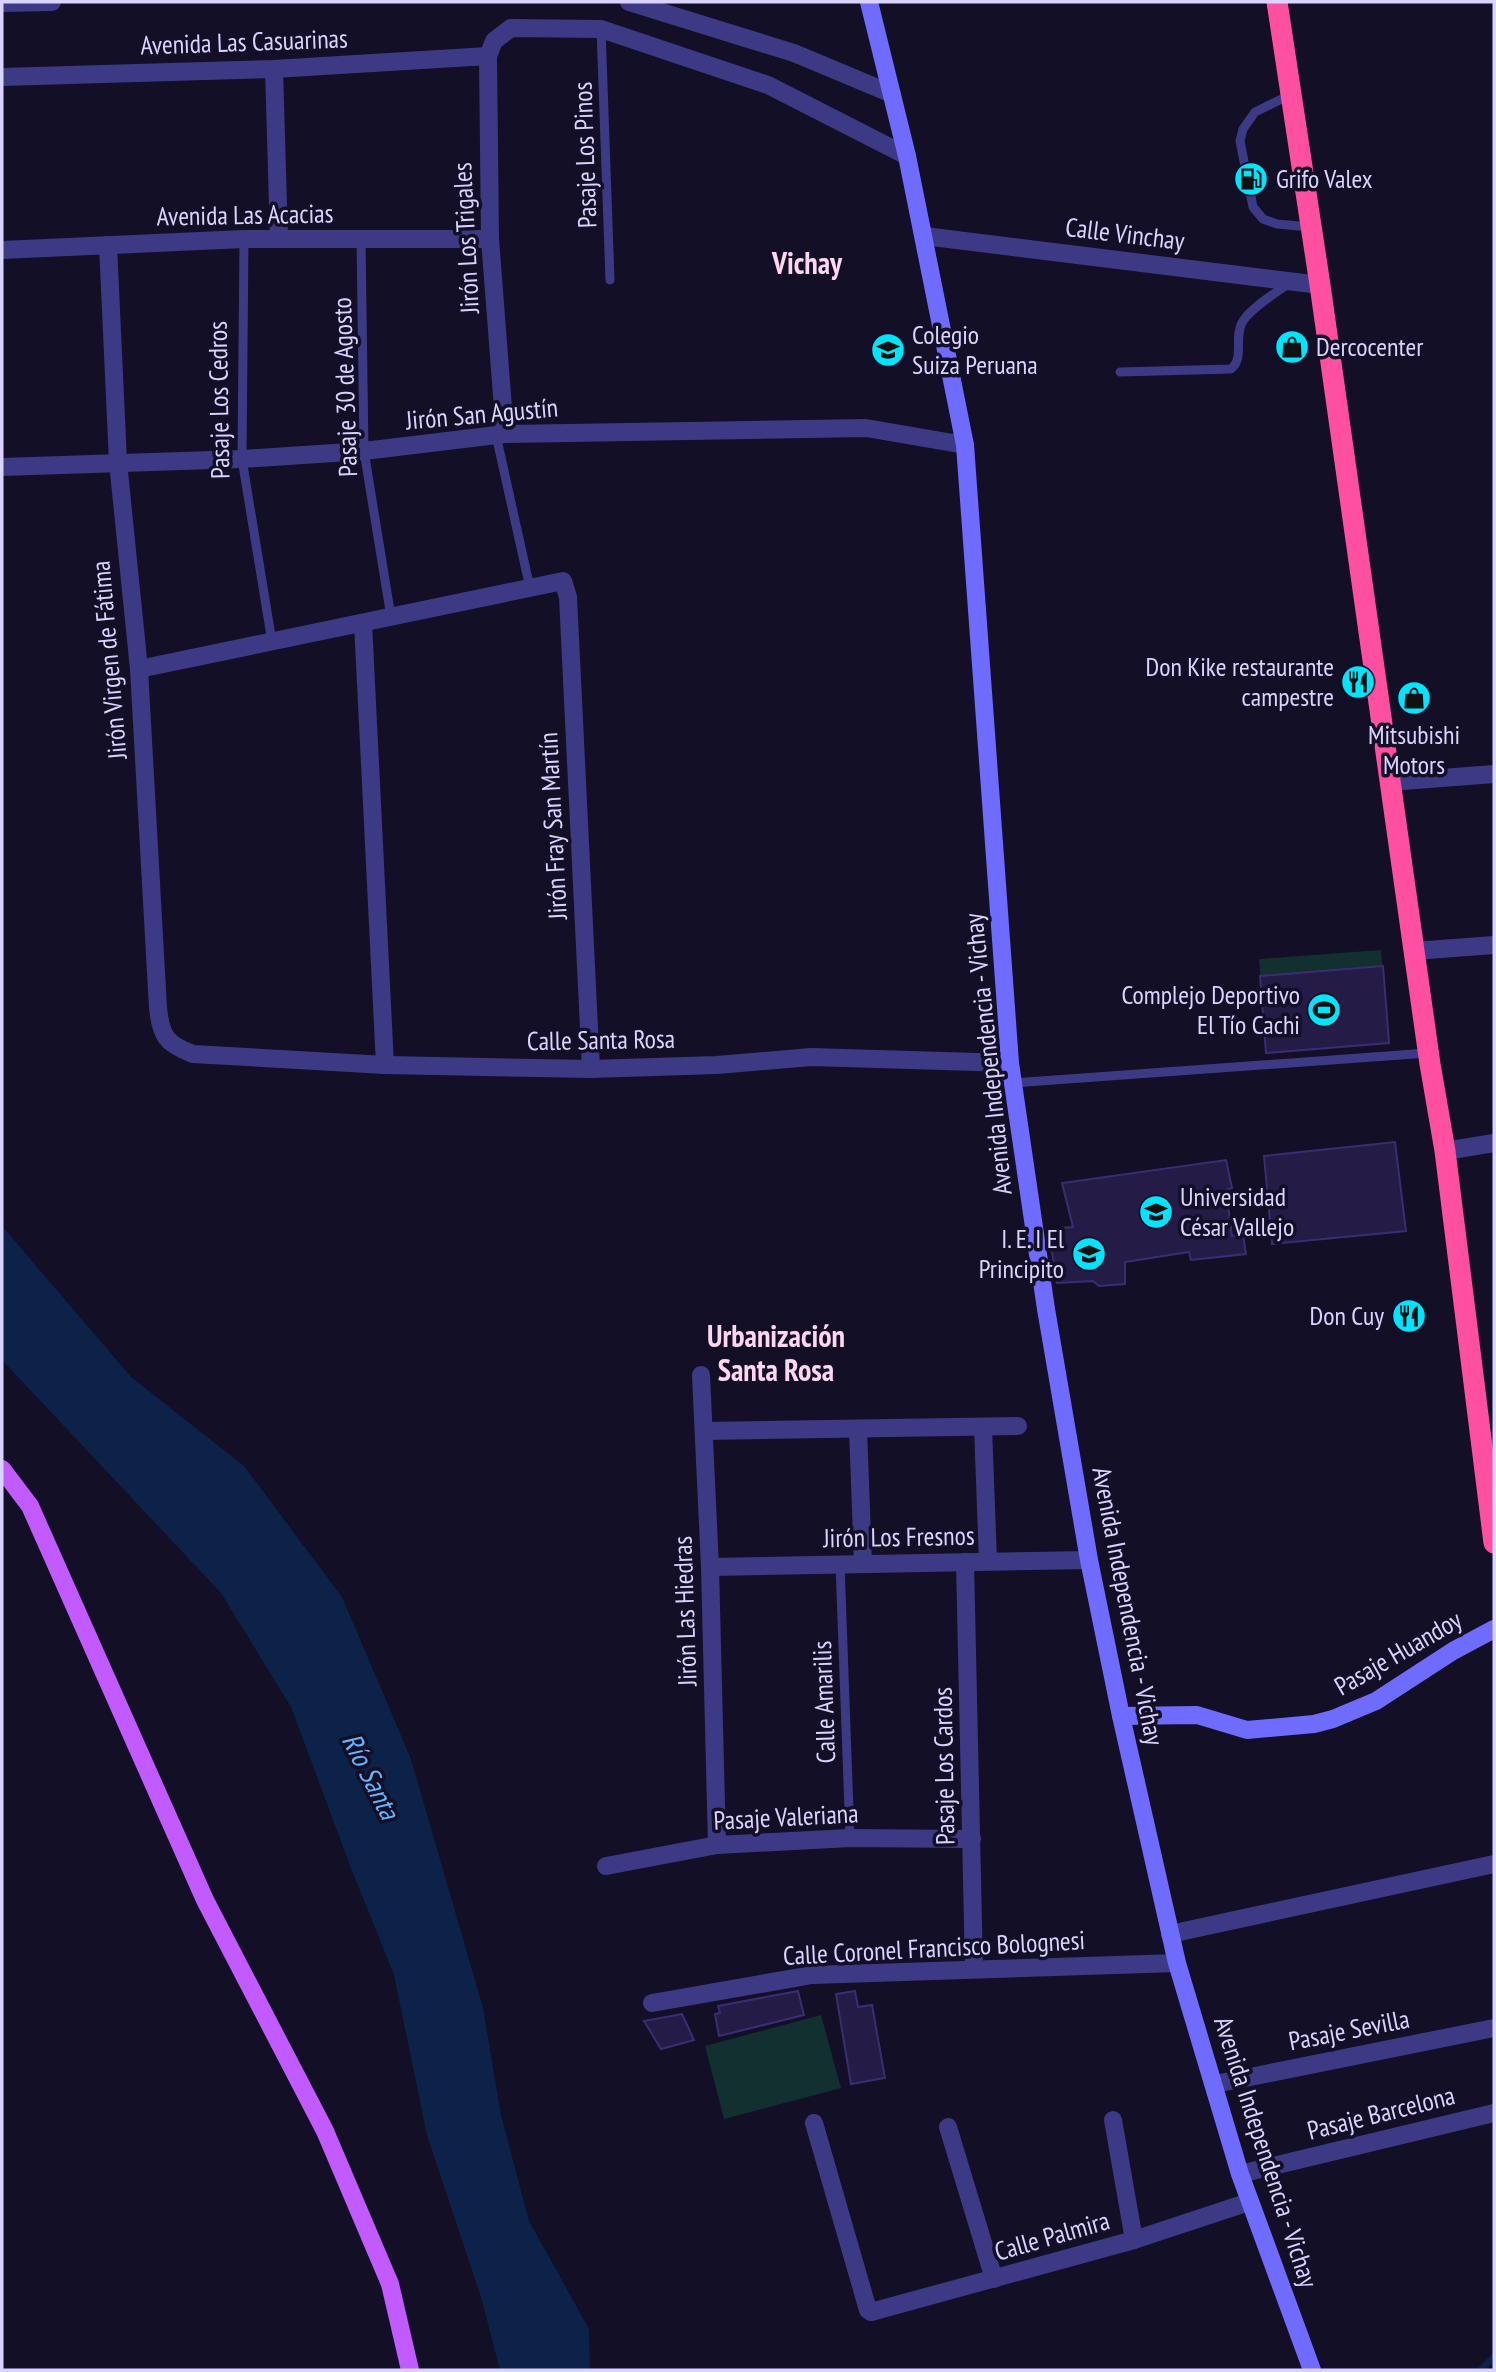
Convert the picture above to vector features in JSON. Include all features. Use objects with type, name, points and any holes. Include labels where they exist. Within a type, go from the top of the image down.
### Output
[{"type":"highway","points":[[1277,2],[1312,227],[1428,1053],[1445,1151],[1494,1543]]},
{"type":"main road","name":"Avenida Independencia - Vichay","points":[[869,2],[907,156],[965,445],[1010,1063],[1046,1308],[1089,1560],[1177,1963],[1249,2202],[1312,2370]]},
{"type":"main road","points":[[2,1469],[30,1506],[205,1900],[325,2131],[390,2284],[410,2370]]},
{"type":"main road","name":"Pasaje Huandoy","points":[[1121,1716],[1197,1715],[1247,1730],[1314,1724],[1376,1701],[1453,1651],[1494,1629]]},
{"type":"street","points":[[2,3],[52,2]]},
{"type":"street","points":[[629,2],[794,54],[892,94]]},
{"type":"street","name":"Avenida Las Casuarinas","points":[[2,77],[274,69],[491,48],[511,28],[601,29],[768,85],[907,156]]},
{"type":"street","name":"Jirón Los Trigales","points":[[491,48],[490,239],[500,435]]},
{"type":"street","points":[[274,69],[279,239]]},
{"type":"street","name":"Calle Vinchay","points":[[924,236],[1320,285]]},
{"type":"street","name":"Avenida Las Acacias","points":[[2,250],[244,239],[490,239]]},
{"type":"street","name":"Jirón Virgen de Fátima","points":[[108,245],[118,462],[139,669],[161,1030],[173,1046],[193,1054]]},
{"type":"street","name":"Jirón San Agustín","points":[[2,467],[242,459],[364,451],[500,435],[866,428],[965,445]]},
{"type":"street","name":"Jirón Fray San Martín","points":[[530,588],[563,581],[568,597],[591,1069]]},
{"type":"street","points":[[139,669],[530,588]]},
{"type":"street","points":[[363,624],[385,1065]]},
{"type":"street","points":[[1390,782],[1494,774]]},
{"type":"street","points":[[1414,951],[1494,945]]},
{"type":"street","name":"Calle Santa Rosa","points":[[193,1054],[385,1065],[591,1069],[717,1065],[811,1058],[1010,1063]]},
{"type":"street","points":[[1445,1151],[1494,1143]]},
{"type":"street","name":"Jirón Las Hiedras","points":[[701,1375],[710,1567],[717,1845]]},
{"type":"street","points":[[704,1431],[1018,1426]]},
{"type":"street","points":[[984,1427],[988,1562]]},
{"type":"street","points":[[858,1429],[863,1563]]},
{"type":"street","name":"Jirón Los Fresnos","points":[[710,1567],[1089,1560]]},
{"type":"street","name":"Pasaje Los Cardos","points":[[965,1562],[974,1969]]},
{"type":"street","name":"Pasaje Valeriana","points":[[606,1866],[717,1845],[850,1838],[972,1839]]},
{"type":"street","points":[[1170,1934],[1494,1864]]},
{"type":"street","name":"Calle Coronel Francisco Bolognesi","points":[[652,2003],[812,1975],[1177,1963]]},
{"type":"street","name":"Pasaje Sevilla","points":[[1215,2084],[1494,2028]]},
{"type":"street","name":"Pasaje Barcelona","points":[[1240,2174],[1494,2113]]},
{"type":"street","points":[[1113,2120],[1134,2240]]},
{"type":"street","name":"Calle Palmira","points":[[814,2123],[868,2310],[875,2312],[1134,2240],[1249,2202]]},
{"type":"street","points":[[948,2127],[994,2279]]},
{"type":"lane","name":"Pasaje Los Pinos","points":[[601,29],[610,280]]},
{"type":"lane","points":[[1292,94],[1255,112],[1248,119],[1240,141],[1253,207],[1264,219],[1277,224],[1312,227]]},
{"type":"lane","name":"Pasaje Los Cedros","points":[[244,239],[242,459],[272,642]]},
{"type":"lane","name":"Pasaje 30 de Agosto","points":[[361,239],[364,451],[391,617]]},
{"type":"lane","points":[[1120,372],[1231,369],[1238,359],[1239,333],[1243,320],[1292,281]]},
{"type":"lane","points":[[500,435],[530,588]]},
{"type":"lane","points":[[1013,1083],[1428,1053]]},
{"type":"lane","name":"Calle Amarilis","points":[[840,1564],[850,1838]]},
{"type":"green space","name":"Complejo Deportivo El Tío Cachi","points":[[1381,950],[1389,1043],[1266,1053],[1259,959]]},
{"type":"green space","points":[[821,2015],[841,2088],[724,2119],[705,2046]]},
{"type":"water","name":"Río Santa","points":[[2,1226],[131,1377],[244,1466],[342,1597],[411,1759],[483,2008],[501,2115],[529,2221],[589,2329],[590,2370],[500,2370],[481,2297],[427,2135],[394,1975],[291,1707],[221,1593],[2,1360]]},
{"type":"building","name":"Complejo Deportivo El Tío Cachi","points":[[1383,966],[1389,1043],[1266,1053],[1260,976]]},
{"type":"building","points":[[1395,1142],[1406,1231],[1272,1244],[1264,1156]]},
{"type":"building","points":[[1226,1160],[1232,1188],[1226,1190],[1232,1236],[1243,1234],[1246,1254],[1191,1260],[1189,1252],[1125,1262],[1125,1284],[1099,1286],[1093,1281],[1057,1283],[1048,1229],[1073,1227],[1062,1183]]},
{"type":"building","points":[[798,1991],[804,2015],[719,2036],[715,2014],[720,2013],[718,2006]]},
{"type":"building","points":[[855,1991],[858,2007],[872,2005],[885,2078],[851,2084],[836,1994]]},
{"type":"building","points":[[682,2014],[694,2040],[661,2049],[644,2021]]},
{"type":"waterway","points":[[1481,2370],[1494,2357]]},
{"type":"place","name":"Grifo Valex","points":[[1251,179]]},
{"type":"place","name":"Dercocenter","points":[[1292,347]]},
{"type":"place","name":"Colegio Suiza Peruana","points":[[888,350]]},
{"type":"place","name":"Don Kike restaurante campestre","points":[[1358,682]]},
{"type":"place","name":"Mitsubishi Motors","points":[[1414,698]]},
{"type":"place","name":"Complejo Deportivo El Tío Cachi","points":[[1324,1010]]},
{"type":"place","name":"Universidad César Vallejo","points":[[1156,1212]]},
{"type":"place","name":"I. E. I El Principito","points":[[1089,1254]]},
{"type":"place","name":"Don Cuy","points":[[1409,1316]]},
{"type":"district","name":"Vichay","points":[[807,264]]},
{"type":"district","name":"Urbanización Santa Rosa","points":[[776,1354]]}]
